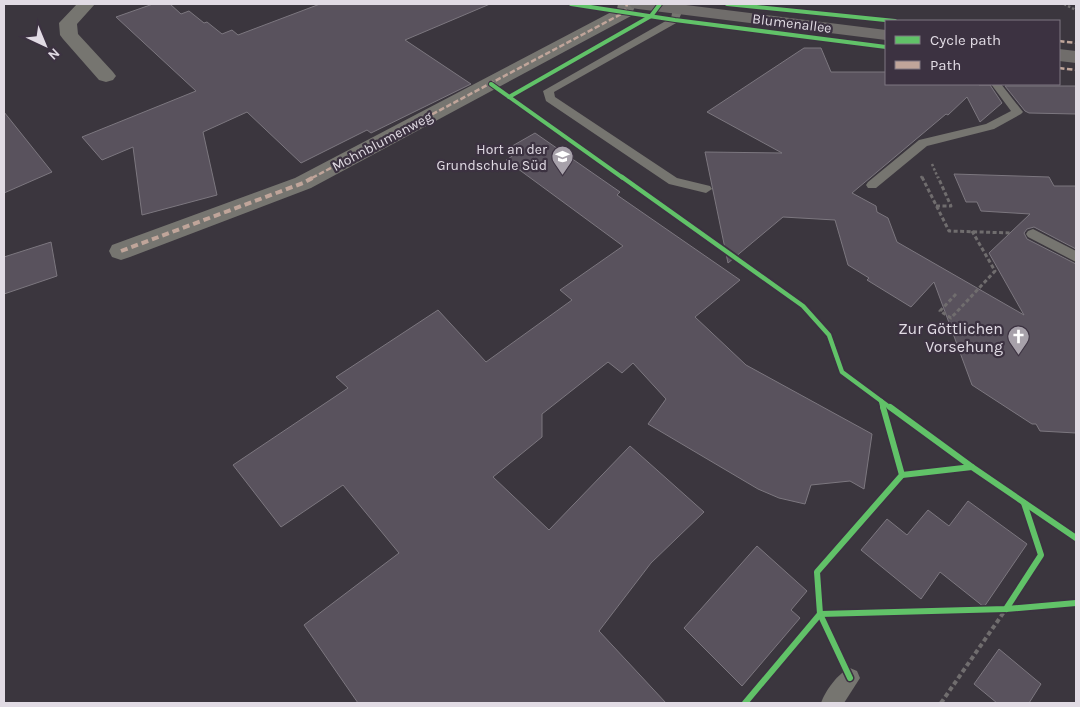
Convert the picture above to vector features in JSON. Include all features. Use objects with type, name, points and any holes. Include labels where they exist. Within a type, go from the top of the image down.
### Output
[{"type":"street","points":[[86,4],[68,23],[68,35],[106,76]]},
{"type":"street","name":"Mohnblumenweg","points":[[121,251],[303,183],[625,12],[627,4]]},
{"type":"street","name":"Blumenallee","points":[[638,4],[885,35]]},
{"type":"street","points":[[1060,55],[1076,57]]},
{"type":"lane","points":[[678,9],[675,20],[548,91],[550,99],[673,181],[706,189]]},
{"type":"lane","points":[[872,185],[922,143],[990,127],[1017,112],[997,85]]},
{"type":"lane","points":[[1032,234],[1076,257]]},
{"type":"lane","points":[[831,703],[850,678]]},
{"type":"path","points":[[1064,4],[1076,10]]},
{"type":"path","points":[[930,161],[951,206],[936,206]]},
{"type":"path","points":[[929,192],[950,231],[1032,234]]},
{"type":"path","points":[[956,294],[940,311],[951,318],[995,270],[992,259],[978,245],[972,231]]},
{"type":"path","points":[[941,703],[1006,609]]},
{"type":"building","points":[[153,4],[170,4],[181,14],[189,11],[222,34],[232,30],[238,35],[320,4],[490,4],[405,40],[471,84],[371,133],[367,130],[301,163],[247,112],[203,132],[217,195],[142,215],[133,147],[102,160],[82,137],[196,91],[116,17]]},
{"type":"building","points":[[804,48],[821,48],[831,72],[885,72],[885,85],[990,85],[1002,103],[980,122],[967,97],[948,115],[946,114],[852,193],[876,206],[877,212],[888,218],[897,242],[1024,315],[989,253],[1030,214],[981,211],[977,202],[966,202],[954,174],[1049,177],[1054,186],[1076,186],[1076,249],[1034,227],[1027,229],[1024,233],[1027,239],[1076,264],[1076,433],[1040,431],[1036,424],[1032,424],[972,385],[934,282],[911,307],[867,280],[869,278],[848,265],[835,220],[783,217],[728,263],[705,152],[782,153],[707,112]]},
{"type":"building","points":[[1005,86],[1076,86],[1076,114],[1029,113],[1025,111]]},
{"type":"building","points":[[4,112],[52,172],[4,193]]},
{"type":"building","points":[[535,133],[620,192],[617,195],[740,280],[695,317],[746,365],[872,434],[864,489],[850,481],[811,485],[805,504],[779,498],[758,489],[648,424],[666,399],[633,363],[622,373],[608,362],[542,414],[542,437],[493,477],[549,530],[630,446],[704,512],[651,563],[599,631],[666,703],[358,703],[304,625],[399,553],[343,485],[281,527],[233,465],[348,388],[336,377],[438,310],[486,362],[572,300],[560,290],[623,246],[506,160],[514,155],[507,149]]},
{"type":"building","points":[[51,242],[57,276],[4,294],[4,257]]},
{"type":"building","points":[[968,501],[1027,544],[984,607],[940,572],[921,599],[861,550],[887,519],[907,535],[928,510],[949,526]]},
{"type":"building","points":[[757,546],[807,591],[791,610],[800,618],[742,686],[684,628]]},
{"type":"building","points":[[999,649],[1041,684],[1029,703],[997,703],[974,684]]},
{"type":"marked path","points":[[121,251],[303,183],[625,12],[627,4]]},
{"type":"marked path","points":[[1060,41],[1076,43]]},
{"type":"marked path","points":[[1060,68],[1076,70]]},
{"type":"cycle path","points":[[571,4],[675,20],[885,47]]},
{"type":"cycle path","points":[[509,97],[651,16],[660,4]]},
{"type":"cycle path","points":[[727,4],[885,20]]},
{"type":"cycle path","points":[[491,84],[803,306],[829,335],[842,372],[972,467],[1076,538]]},
{"type":"cycle path","points":[[850,678],[820,614],[817,572],[902,475],[881,401]]},
{"type":"cycle path","points":[[902,475],[972,467]]},
{"type":"cycle path","points":[[1006,609],[1041,555],[1024,503]]},
{"type":"cycle path","points":[[745,703],[820,614],[1006,609],[1076,603]]},
{"type":"place","name":"Hort an der Grundschule Süd","points":[[563,176]]},
{"type":"place","name":"Zur Göttlichen Vorsehung","points":[[1019,356]]}]
